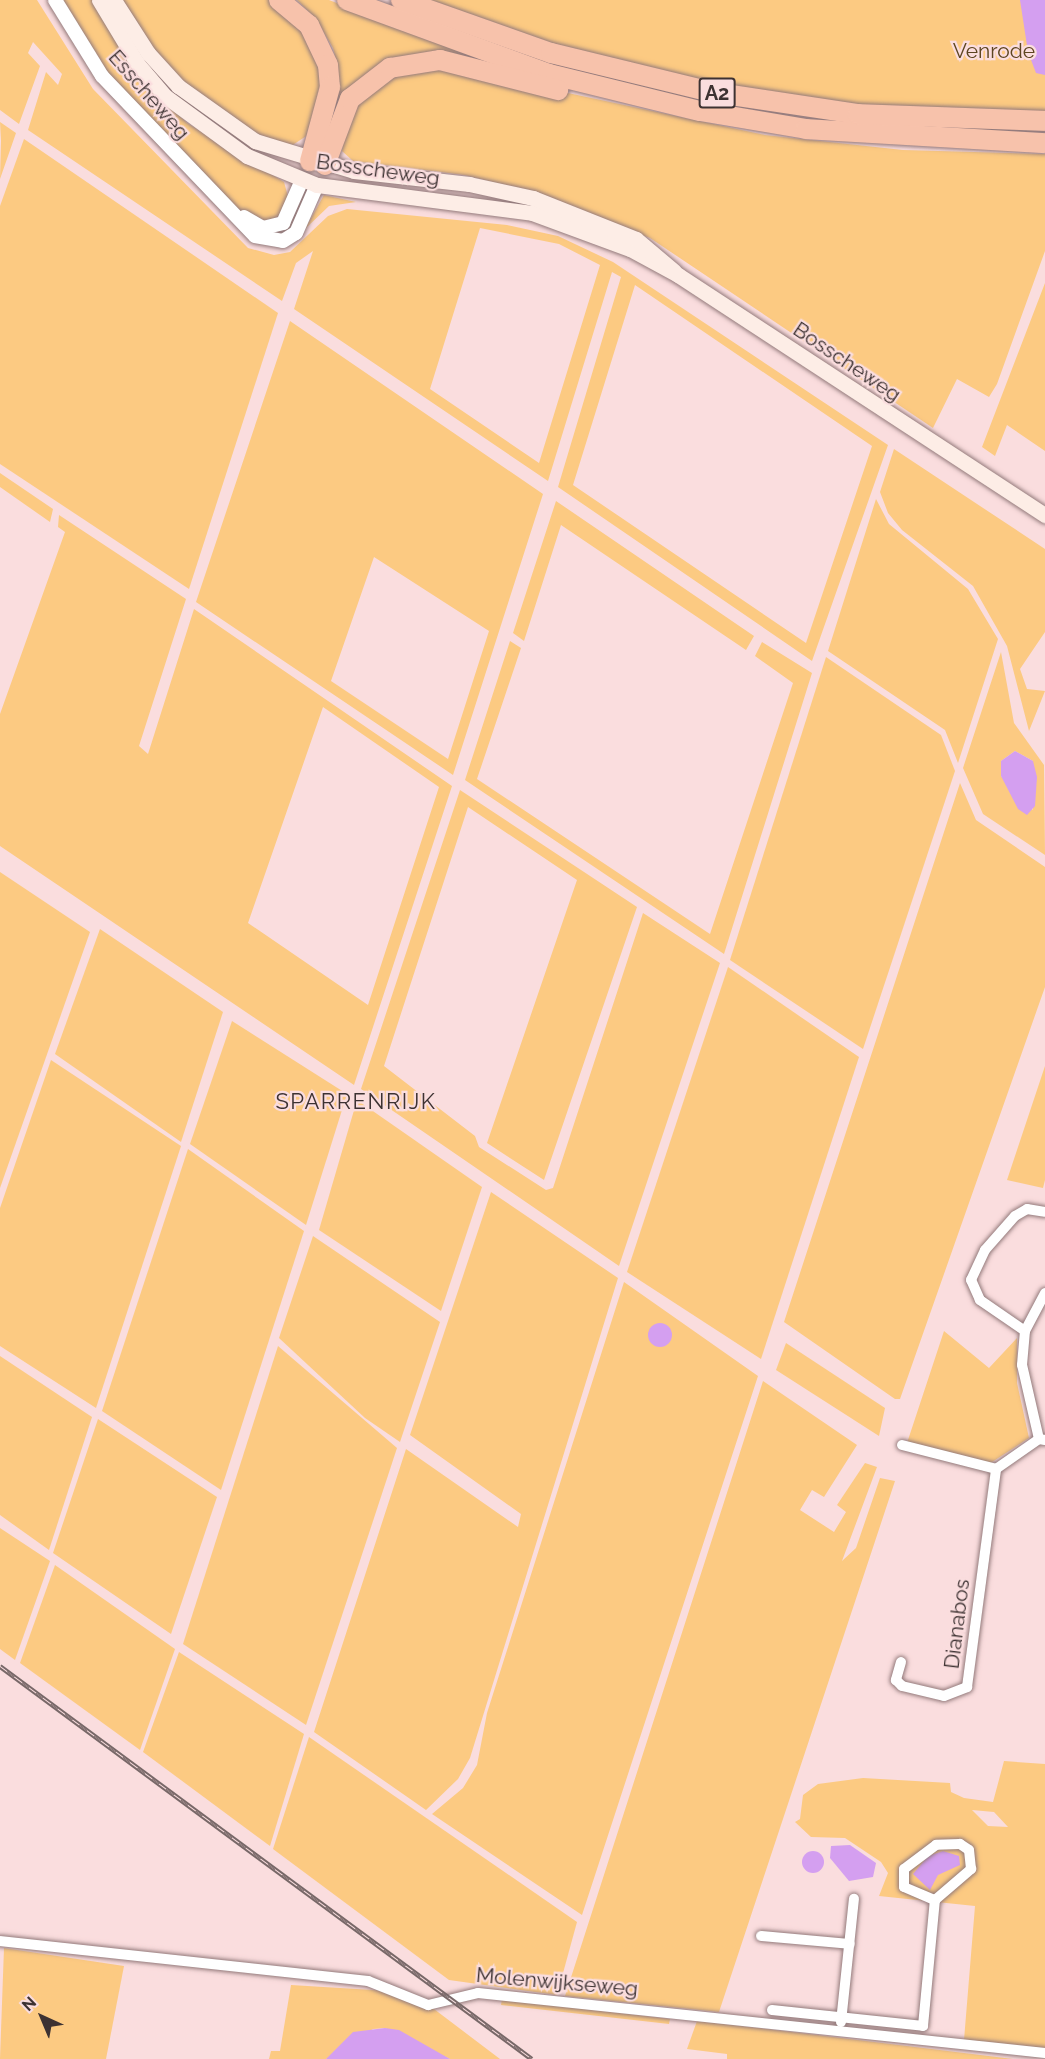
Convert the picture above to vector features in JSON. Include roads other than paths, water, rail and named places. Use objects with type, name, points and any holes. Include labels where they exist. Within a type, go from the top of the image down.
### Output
[{"type":"highway","points":[[279,0],[309,25],[328,65],[330,87],[317,163]]},
{"type":"highway","name":"A2","points":[[347,0],[549,74],[700,111],[806,129],[1045,144]]},
{"type":"highway","name":"A2","points":[[401,0],[551,53],[711,92],[858,114],[1045,121]]},
{"type":"highway","name":"A2","points":[[317,163],[350,99],[367,81],[415,60],[464,64],[659,113],[700,111]]},
{"type":"main road","name":"Bosscheweg","points":[[99,0],[136,63],[186,116],[247,156],[310,183],[532,213],[592,233],[678,275]]},
{"type":"main road","name":"Bosscheweg","points":[[114,0],[148,53],[206,110],[255,141],[317,163],[533,198],[636,239],[678,275],[932,445],[1045,515]]},
{"type":"main road","points":[[310,183],[317,163]]},
{"type":"main road","name":"Bosscheweg","points":[[932,445],[1045,527]]},
{"type":"street","name":"Esscheweg","points":[[56,0],[102,76],[225,206],[254,225],[272,228],[289,215],[310,183]]},
{"type":"street","points":[[1025,1331],[975,1295],[971,1280],[989,1244],[1015,1215],[1027,1209],[1045,1212]]},
{"type":"street","points":[[902,1445],[996,1469],[1042,1439],[1025,1387],[1025,1331],[1045,1293]]},
{"type":"street","name":"Dianabos","points":[[901,1662],[896,1680],[902,1686],[944,1696],[967,1687],[996,1469]]},
{"type":"street","points":[[772,2010],[923,2026],[935,1900],[971,1869],[969,1850],[960,1844],[936,1845],[904,1869],[904,1887],[935,1900]]},
{"type":"street","points":[[840,2032],[854,1899]]},
{"type":"street","points":[[761,1936],[850,1944]]},
{"type":"street","name":"Molenwijkseweg","points":[[0,1941],[368,1981],[428,2005],[478,1993],[1045,2053]]},
{"type":"railway","points":[[0,1666],[532,2059]]},
{"type":"district","name":"SPARRENRIJK","points":[[356,1102]]},
{"type":"park label","name":"Venrode","points":[[994,51]]}]
